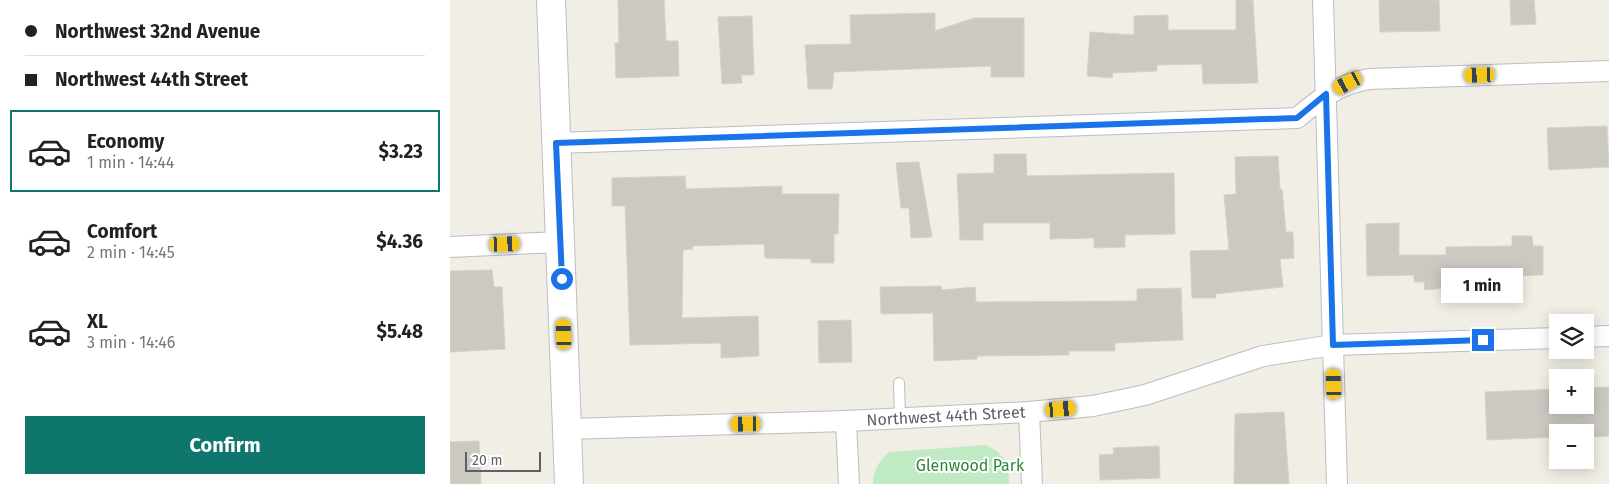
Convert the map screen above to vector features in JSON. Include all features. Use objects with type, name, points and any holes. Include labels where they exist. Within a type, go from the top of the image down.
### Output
[{"type":"main road","points":[[551,0],[569,484]]},
{"type":"street","points":[[1323,0],[1337,484]]},
{"type":"street","points":[[556,143],[1297,118],[1326,94],[1348,83],[1369,79],[1609,71]]},
{"type":"street","points":[[450,246],[560,242]]},
{"type":"street","points":[[1594,337],[1609,336]]},
{"type":"street","name":"Northwest 44th Street","points":[[567,428],[846,421],[1029,412],[1093,406],[1145,395],[1263,356],[1333,345],[1549,338]]},
{"type":"street","points":[[1029,412],[1032,484]]},
{"type":"street","points":[[846,421],[849,484]]},
{"type":"lane","points":[[899,384],[900,418]]},
{"type":"green space","name":"Glenwood Park","points":[[986,445],[997,451],[1008,463],[1009,484],[873,484],[877,466],[889,452]]},
{"type":"building","points":[[618,0],[664,0],[666,41],[678,41],[679,76],[616,78],[615,43],[619,43]]},
{"type":"building","points":[[1236,0],[1253,0],[1258,83],[1203,84],[1202,64],[1157,65],[1157,71],[1113,73],[1112,78],[1087,76],[1090,32],[1134,35],[1134,16],[1168,15],[1168,30],[1236,30]]},
{"type":"building","points":[[1379,0],[1439,0],[1440,31],[1380,32]]},
{"type":"building","points":[[1510,0],[1534,0],[1536,24],[1511,25]]},
{"type":"building","points":[[935,13],[935,31],[974,18],[1024,18],[1024,77],[991,77],[991,66],[834,72],[832,89],[808,89],[805,45],[851,44],[850,15]]},
{"type":"building","points":[[752,16],[754,75],[741,75],[742,83],[722,84],[718,17]]},
{"type":"building","points":[[1607,126],[1609,167],[1549,170],[1547,128]]},
{"type":"building","points":[[994,154],[1026,154],[1027,176],[1174,173],[1175,234],[1125,235],[1125,247],[1094,248],[1094,238],[1050,239],[1050,223],[983,223],[983,240],[960,240],[957,174],[994,173]]},
{"type":"building","points":[[1278,156],[1286,232],[1293,232],[1294,258],[1280,259],[1283,287],[1215,294],[1216,298],[1192,298],[1190,251],[1229,250],[1224,195],[1236,194],[1235,157]]},
{"type":"building","points":[[919,162],[932,237],[911,238],[909,208],[901,208],[896,163]]},
{"type":"building","points":[[685,176],[686,189],[782,186],[782,194],[839,194],[838,234],[834,234],[834,263],[811,263],[811,259],[765,258],[764,244],[692,246],[693,249],[683,250],[682,318],[758,316],[759,356],[721,358],[721,343],[630,345],[625,206],[612,206],[612,178]]},
{"type":"building","points":[[1399,223],[1399,255],[1446,255],[1446,247],[1512,246],[1512,236],[1532,236],[1533,246],[1543,246],[1543,275],[1472,277],[1473,295],[1448,295],[1447,288],[1425,290],[1424,282],[1414,282],[1414,275],[1367,276],[1366,224]]},
{"type":"building","points":[[492,270],[494,287],[502,287],[505,349],[450,352],[450,271]]},
{"type":"building","points":[[941,286],[942,290],[975,287],[976,302],[1137,301],[1137,289],[1181,288],[1183,340],[1115,343],[1115,351],[1069,351],[1069,355],[977,356],[977,359],[934,361],[933,313],[881,314],[880,287]]},
{"type":"building","points":[[851,320],[852,362],[819,363],[818,321]]},
{"type":"building","points":[[1609,387],[1609,436],[1594,437],[1594,424],[1549,424],[1549,437],[1487,440],[1485,392],[1549,389],[1549,414],[1594,414],[1594,388]]},
{"type":"building","points":[[1284,412],[1289,484],[1234,484],[1235,414]]},
{"type":"building","points":[[479,441],[481,484],[450,484],[450,442]]},
{"type":"building","points":[[1159,446],[1160,478],[1100,480],[1099,455],[1114,454],[1113,448]]},
{"type":"route","points":[[562,279],[556,143],[1297,118],[1326,94],[1333,345],[1483,340]]}]
